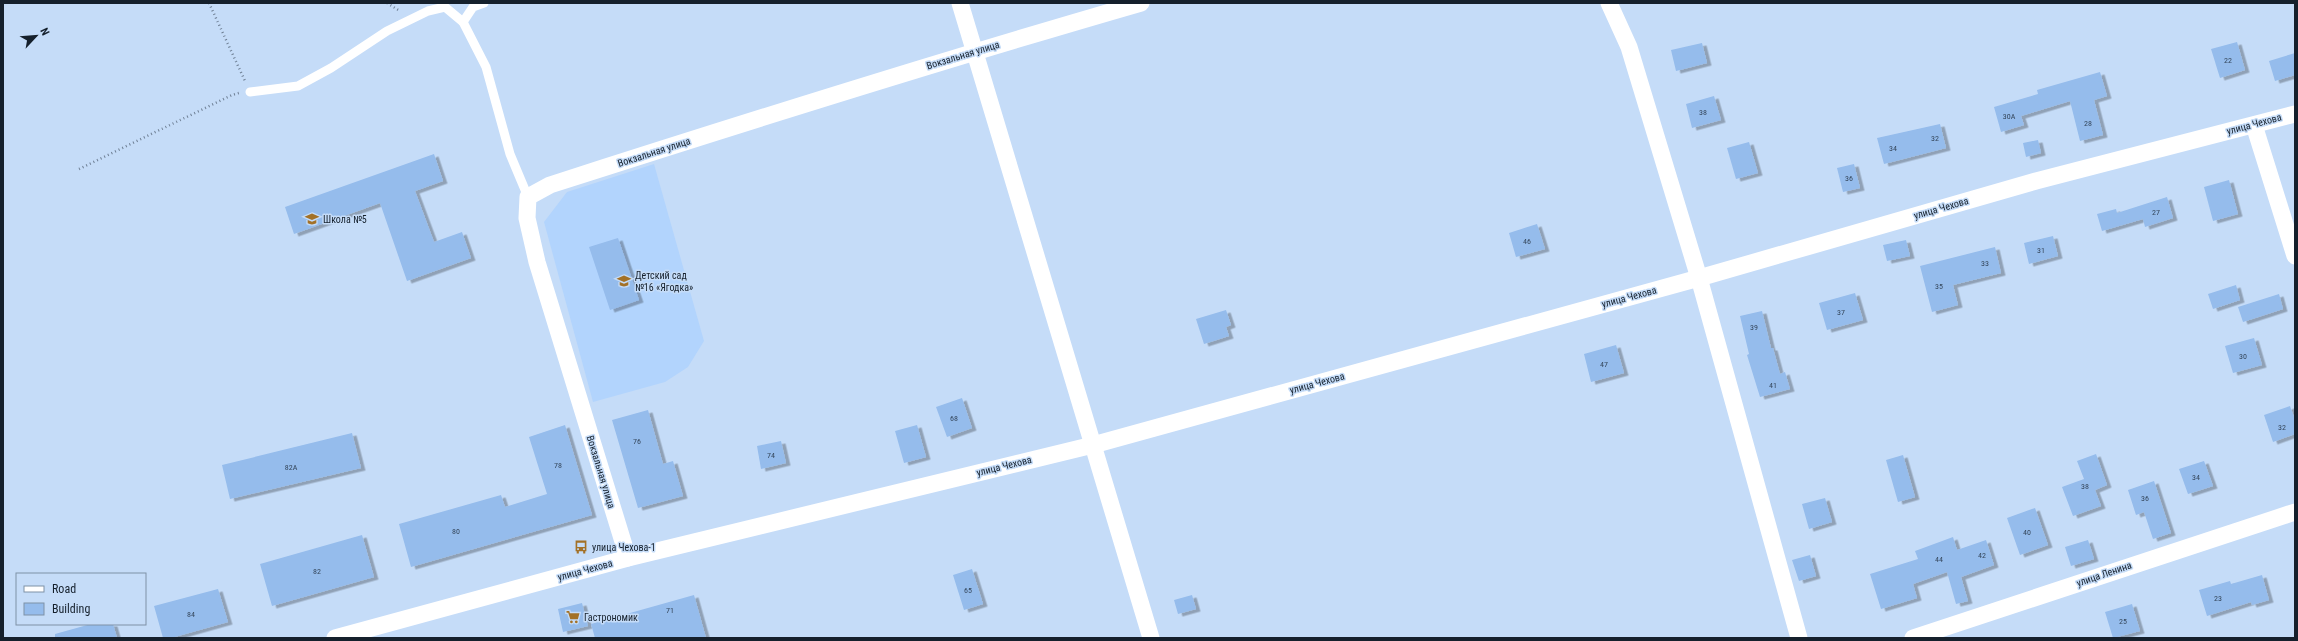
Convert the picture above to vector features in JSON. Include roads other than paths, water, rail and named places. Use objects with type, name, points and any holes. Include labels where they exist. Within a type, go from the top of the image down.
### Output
[{"type":"street","points":[[960,3],[976,50],[1151,638]]},
{"type":"street","name":"Вокзальная улица","points":[[628,558],[537,262],[527,218],[528,197],[550,185],[976,50],[1141,3]]},
{"type":"street","points":[[1609,3],[1629,47],[1699,278],[1799,638]]},
{"type":"street","name":"улица Чехова","points":[[336,638],[628,558],[1093,444],[1699,278],[2036,181],[2295,114]]},
{"type":"street","points":[[2254,125],[2295,256]]},
{"type":"street","name":"улица Ленина","points":[[1913,638],[2295,512]]},
{"type":"lane","points":[[463,22],[472,7],[484,3]]},
{"type":"lane","points":[[250,92],[298,86],[332,68],[387,31],[428,11],[445,7],[463,22],[486,67],[510,154],[528,197]]},
{"type":"place","name":"Школа №5","points":[[312,219]]},
{"type":"place","name":"Детский сад №16 «Ягодка»","points":[[624,281]]},
{"type":"place","name":"улица Чехова-1","points":[[581,547]]},
{"type":"place","name":"Гастрономик","points":[[573,617]]}]
